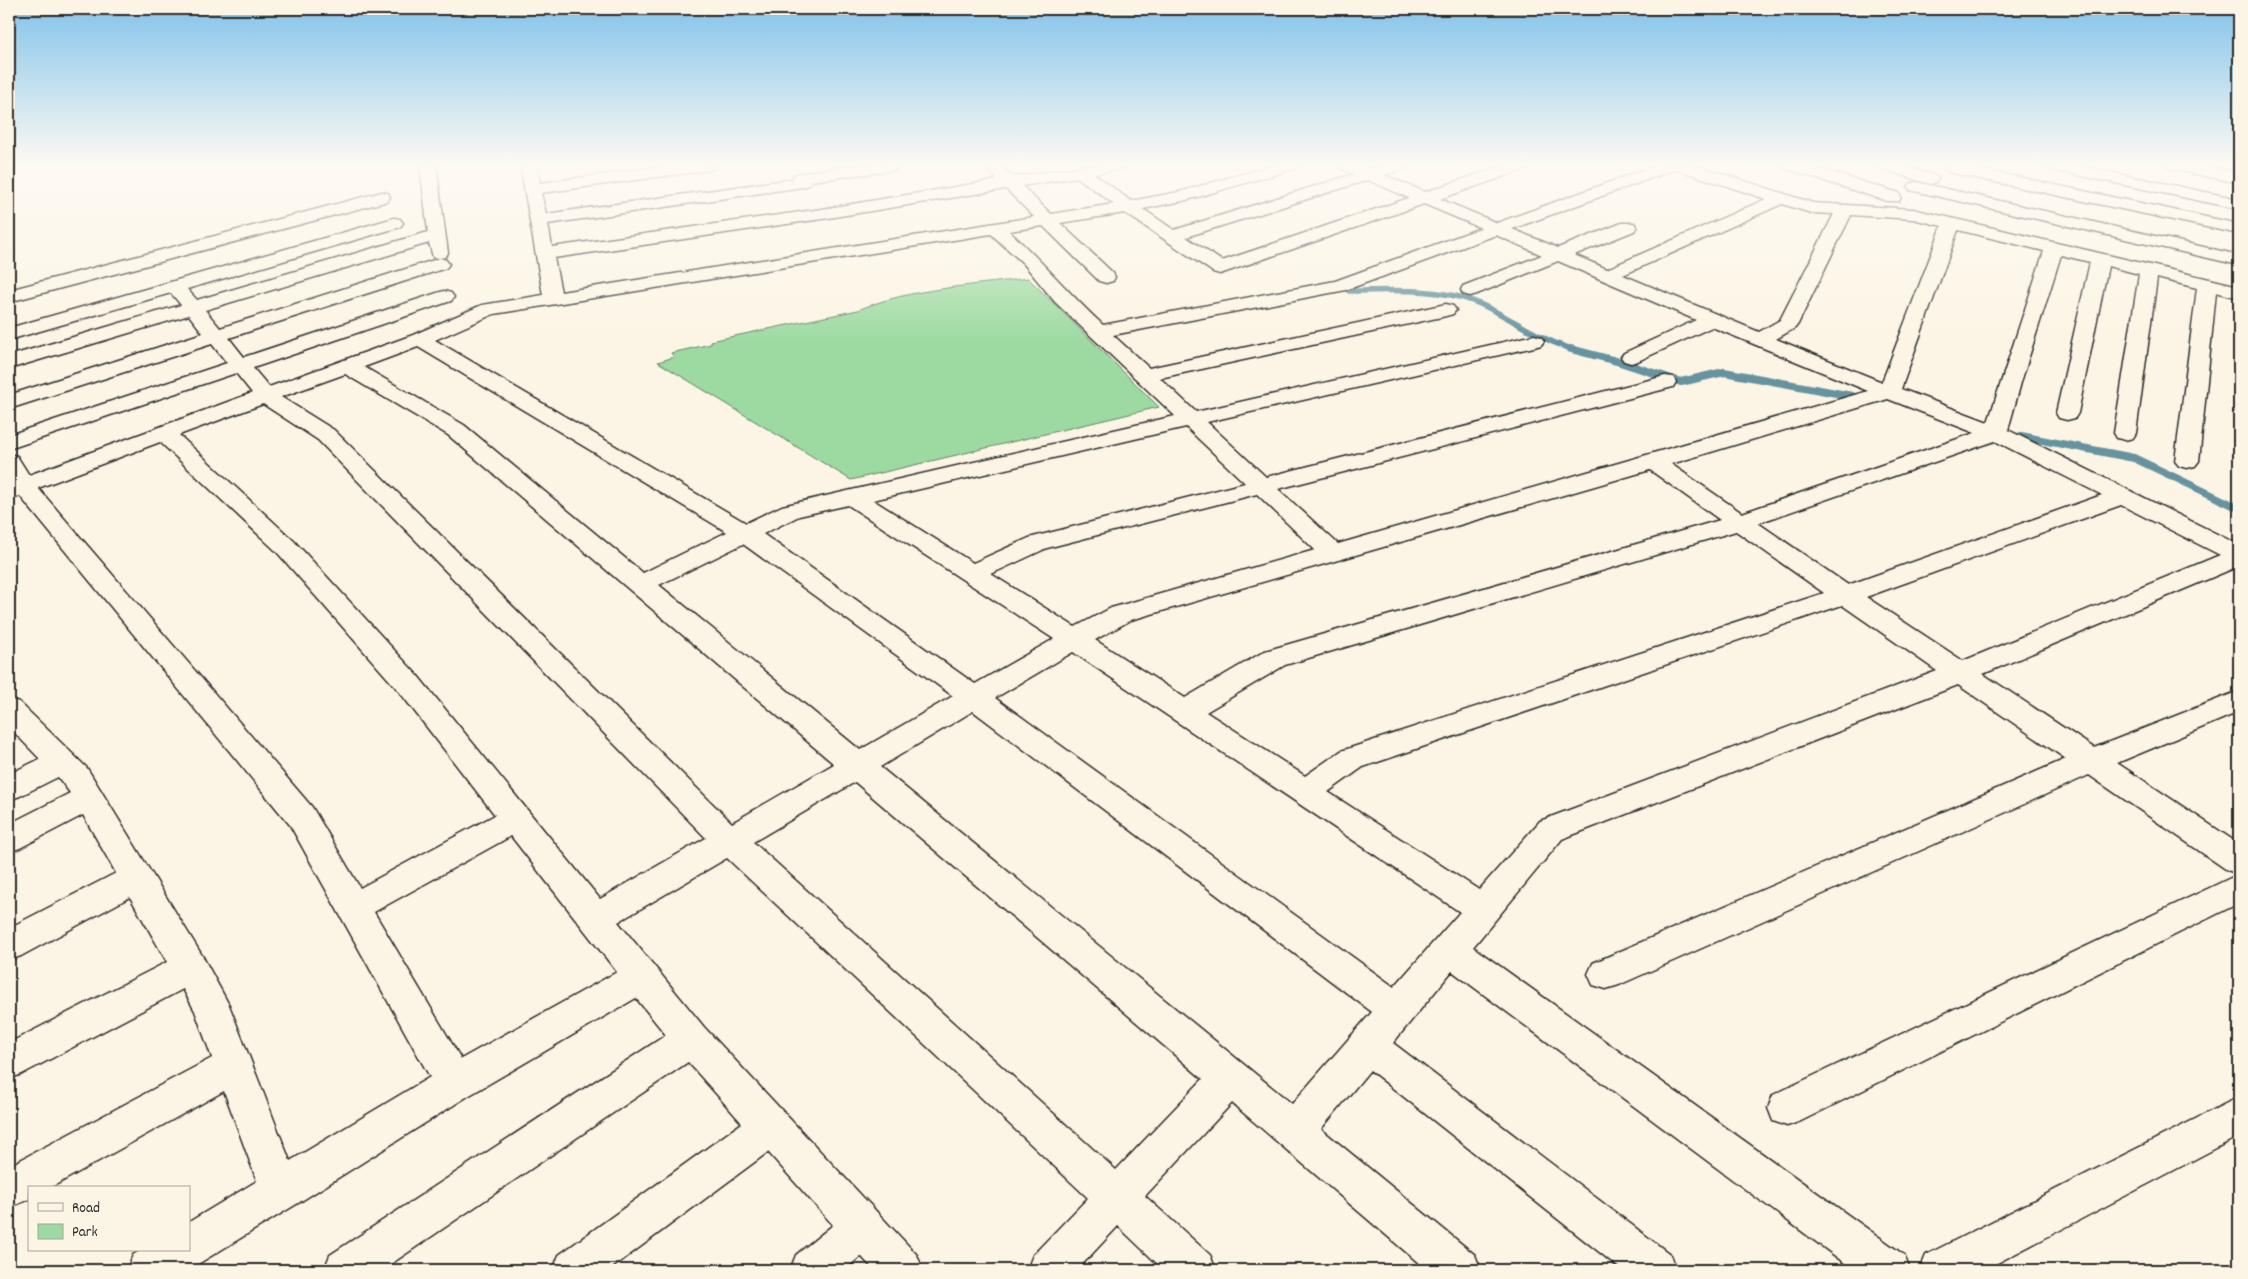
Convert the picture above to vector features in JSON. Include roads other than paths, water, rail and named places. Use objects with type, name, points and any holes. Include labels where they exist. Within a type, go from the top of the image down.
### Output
[{"type":"street","points":[[9,296],[278,225]]},
{"type":"street","points":[[9,363],[184,297],[389,225]]},
{"type":"street","points":[[435,225],[448,327]]},
{"type":"street","points":[[539,225],[553,299]]},
{"type":"street","points":[[544,254],[748,225]]},
{"type":"street","points":[[828,225],[837,240]]},
{"type":"street","points":[[454,1083],[302,816],[14,480],[164,434],[420,339],[489,309],[553,299],[837,240],[1017,225]]},
{"type":"street","points":[[1052,225],[1106,277]]},
{"type":"street","points":[[1155,225],[1220,268],[1347,225]]},
{"type":"street","points":[[1172,236],[1209,225]]},
{"type":"street","points":[[1490,225],[1760,340],[1996,433],[2239,556]]},
{"type":"street","points":[[1099,332],[1339,286],[1507,225]]},
{"type":"street","points":[[1608,275],[1721,225]]},
{"type":"street","points":[[1760,340],[1788,324],[1837,225]]},
{"type":"street","points":[[1889,392],[1951,225]]},
{"type":"street","points":[[1959,225],[2239,292]]},
{"type":"street","points":[[2094,225],[2239,260]]},
{"type":"street","points":[[2220,225],[2239,229]]},
{"type":"street","points":[[1470,290],[1628,227]]},
{"type":"street","points":[[995,228],[1030,260],[1062,298],[1333,553]]},
{"type":"street","points":[[9,334],[184,297],[436,236]]},
{"type":"street","points":[[1996,433],[2011,379],[2054,248]]},
{"type":"street","points":[[2067,413],[2100,259]]},
{"type":"street","points":[[9,402],[440,264]]},
{"type":"street","points":[[2125,433],[2149,270]]},
{"type":"street","points":[[2187,461],[2208,284]]},
{"type":"street","points":[[184,297],[266,396],[326,436],[730,840],[1195,1270]]},
{"type":"street","points":[[9,442],[444,297]]},
{"type":"street","points":[[1145,375],[1446,310]]},
{"type":"street","points":[[1631,357],[1712,320]]},
{"type":"street","points":[[420,339],[746,534],[974,697],[1397,1010]]},
{"type":"street","points":[[641,584],[790,511],[1534,341]]},
{"type":"street","points":[[347,366],[456,430],[1460,1270]]},
{"type":"street","points":[[971,573],[1038,543],[1666,382]]},
{"type":"street","points":[[596,918],[1074,639],[1121,614],[1654,462],[1889,392]]},
{"type":"street","points":[[1184,712],[1275,658],[1739,522],[1996,433]]},
{"type":"street","points":[[164,434],[285,546],[408,682],[691,1039],[902,1270]]},
{"type":"street","points":[[1654,462],[1845,595],[2239,861]]},
{"type":"street","points":[[1305,792],[1352,759],[1845,595],[2123,496]]},
{"type":"street","points":[[852,497],[1074,639],[1483,910]]},
{"type":"street","points":[[1294,1131],[1551,830],[1960,673],[2239,556]]},
{"type":"street","points":[[1606,974],[2091,761],[2239,701]]},
{"type":"street","points":[[9,711],[76,776],[212,1005],[233,1066],[281,1191]]},
{"type":"street","points":[[9,788],[61,762]]},
{"type":"street","points":[[9,839],[89,798]]},
{"type":"street","points":[[354,907],[516,819]]},
{"type":"street","points":[[9,945],[136,878]]},
{"type":"street","points":[[1787,1108],[2239,888]]},
{"type":"street","points":[[1449,949],[1890,1270]]},
{"type":"street","points":[[9,1062],[190,968]]},
{"type":"street","points":[[190,1245],[454,1083],[642,976]]},
{"type":"street","points":[[345,1270],[691,1039]]},
{"type":"street","points":[[1368,1045],[1656,1270]]},
{"type":"street","points":[[9,1188],[233,1066]]},
{"type":"street","points":[[1048,1270],[1230,1078]]},
{"type":"street","points":[[1941,1270],[2239,1116]]},
{"type":"street","points":[[574,1270],[771,1126]]},
{"type":"street","points":[[811,1270],[863,1227]]},
{"type":"street","points":[[148,1270],[179,1252]]},
{"type":"waterway","points":[[1349,291],[1413,291],[1460,297],[1488,308],[1550,341],[1576,350]]},
{"type":"waterway","points":[[1571,349],[1620,362],[1681,382],[1724,372],[1852,396]]},
{"type":"waterway","points":[[2021,436],[2134,458],[2239,508]]}]
